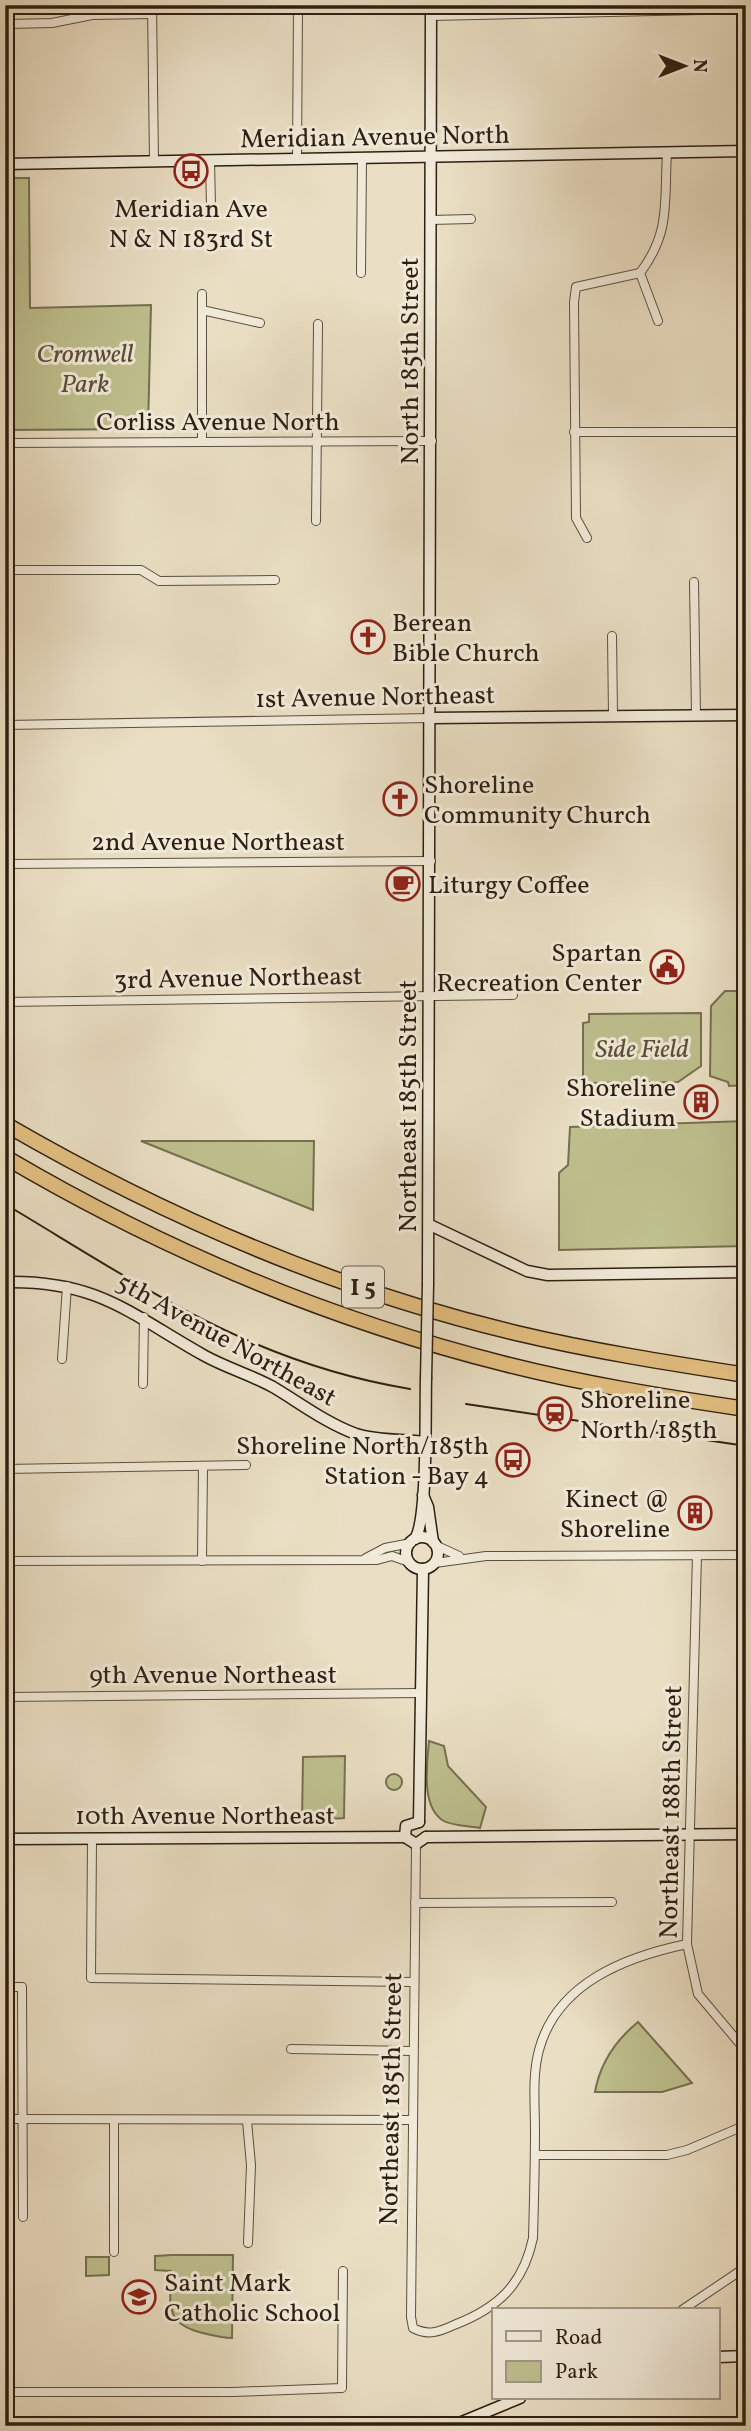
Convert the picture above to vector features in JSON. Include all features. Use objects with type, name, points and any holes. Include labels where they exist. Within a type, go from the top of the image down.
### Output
[{"type":"highway","name":"I 5","points":[[5,1124],[104,1179],[184,1217],[348,1282],[550,1341],[746,1375]]},
{"type":"highway","name":"I 5","points":[[5,1157],[167,1243],[345,1315],[516,1366],[626,1390],[746,1409]]},
{"type":"main road","name":"North 185th Street","points":[[431,11],[431,718]]},
{"type":"main road","name":"Meridian Avenue North","points":[[5,164],[746,151]]},
{"type":"main road","name":"1st Avenue Northeast","points":[[431,718],[746,715]]},
{"type":"main road","name":"Northeast 185th Street","points":[[413,1541],[420,1529],[423,1495],[430,1225],[431,718]]},
{"type":"main road","points":[[430,1225],[527,1270],[548,1275],[746,1272]]},
{"type":"main road","name":"5th Avenue Northeast","points":[[5,1282],[67,1286],[96,1293],[144,1317],[196,1350],[270,1385],[331,1423],[358,1434],[425,1442]]},
{"type":"main road","name":"Northeast 185th Street","points":[[423,1495],[428,1507],[434,1543]]},
{"type":"main road","points":[[424,1538],[434,1543],[438,1554],[435,1563],[423,1569],[410,1562],[407,1552],[413,1541],[424,1538]]},
{"type":"main road","points":[[421,1840],[426,1829],[419,1822],[423,1569]]},
{"type":"main road","points":[[419,1822],[408,1824],[405,1837],[421,1840],[746,1834]]},
{"type":"main road","name":"10th Avenue Northeast","points":[[5,1839],[405,1837]]},
{"type":"main road","points":[[720,2357],[746,2356]]},
{"type":"main road","points":[[452,2426],[515,2400]]},
{"type":"street","points":[[297,159],[298,5]]},
{"type":"street","points":[[431,11],[746,9]]},
{"type":"street","points":[[9,24],[52,23],[92,15],[152,10],[154,162]]},
{"type":"street","points":[[587,538],[576,518],[576,287],[640,273],[656,252],[662,237],[667,153]]},
{"type":"street","points":[[361,273],[362,158]]},
{"type":"street","points":[[210,161],[211,206]]},
{"type":"street","points":[[431,220],[471,219]]},
{"type":"street","points":[[640,273],[658,321]]},
{"type":"street","points":[[202,294],[202,440]]},
{"type":"street","points":[[202,310],[260,323]]},
{"type":"street","points":[[316,521],[318,324]]},
{"type":"street","points":[[574,432],[746,432]]},
{"type":"street","name":"Corliss Avenue North","points":[[5,443],[432,441]]},
{"type":"street","points":[[5,570],[141,570],[159,581],[275,580]]},
{"type":"street","points":[[694,582],[696,715]]},
{"type":"street","points":[[611,636],[613,715]]},
{"type":"street","name":"1st Avenue Northeast","points":[[5,725],[431,718]]},
{"type":"street","name":"2nd Avenue Northeast","points":[[5,864],[430,860]]},
{"type":"street","name":"3rd Avenue Northeast","points":[[5,1002],[513,995]]},
{"type":"street","points":[[62,1359],[67,1286]]},
{"type":"street","points":[[143,1384],[144,1317]]},
{"type":"street","points":[[5,1469],[246,1465]]},
{"type":"street","points":[[202,1561],[203,1466]]},
{"type":"street","points":[[366,1558],[384,1548],[413,1541]]},
{"type":"street","points":[[434,1543],[447,1553],[465,1558]]},
{"type":"street","name":"Northeast 188th Street","points":[[697,1555],[687,1944],[698,1994],[746,2051]]},
{"type":"street","points":[[435,1563],[465,1558],[746,1555]]},
{"type":"street","points":[[5,1561],[377,1560],[392,1556],[410,1562]]},
{"type":"street","name":"9th Avenue Northeast","points":[[5,1697],[421,1693]]},
{"type":"street","points":[[92,1838],[91,1978],[414,1982]]},
{"type":"street","name":"Northeast 185th Street","points":[[421,1840],[415,1903],[413,2328],[424,2334],[438,2332],[495,2306],[528,2261],[533,2238],[535,2155]]},
{"type":"street","points":[[415,1903],[612,1902]]},
{"type":"street","points":[[687,1944],[648,1952],[614,1968],[581,1986],[563,2003],[548,2027],[537,2059],[535,2155],[667,2155],[687,2150],[746,2125]]},
{"type":"street","points":[[12,1987],[22,1987],[23,2217]]},
{"type":"street","points":[[291,2049],[413,2051]]},
{"type":"street","points":[[5,2119],[412,2120]]},
{"type":"street","points":[[114,2119],[114,2252]]},
{"type":"street","points":[[247,2121],[251,2165],[247,2243]]},
{"type":"street","points":[[685,2308],[746,2267]]},
{"type":"street","points":[[5,2392],[232,2392],[342,2388],[343,2271]]},
{"type":"green space","name":"Cromwell Park","points":[[5,178],[29,178],[30,308],[151,305],[148,429],[5,430]]},
{"type":"green space","points":[[725,991],[746,991],[746,1085],[729,1086],[728,1082],[710,1076],[711,1006]]},
{"type":"green space","name":"Side Field","points":[[701,1013],[701,1066],[678,1082],[583,1083],[583,1023],[589,1022],[589,1014]]},
{"type":"green space","points":[[746,1121],[746,1246],[559,1250],[559,1173],[568,1165],[570,1127]]},
{"type":"green space","points":[[141,1141],[314,1141],[313,1210]]},
{"type":"green space","points":[[429,1741],[444,1746],[448,1766],[486,1807],[480,1828],[450,1824],[435,1813],[427,1784]]},
{"type":"green space","points":[[345,1756],[344,1818],[302,1821],[303,1757]]},
{"type":"green space","points":[[394,1774],[400,1776],[400,1788],[394,1790],[388,1788],[386,1782],[388,1776]]},
{"type":"green space","points":[[638,2022],[692,2083],[662,2092],[595,2092],[610,2053]]},
{"type":"green space","points":[[233,2255],[232,2338],[199,2332],[179,2323],[171,2309],[171,2271],[155,2270],[155,2256]]},
{"type":"green space","points":[[86,2257],[109,2257],[109,2275],[86,2276]]},
{"type":"tram line","points":[[5,1204],[151,1291],[247,1340],[298,1361],[352,1377],[410,1389]]},
{"type":"tram line","points":[[466,1404],[746,1446]]},
{"type":"place","name":"Meridian Ave N & N 183rd St","points":[[191,171]]},
{"type":"place","name":"Berean Bible Church","points":[[368,637]]},
{"type":"place","name":"Shoreline Community Church","points":[[400,799]]},
{"type":"place","name":"Liturgy Coffee","points":[[403,884]]},
{"type":"place","name":"Spartan Recreation Center","points":[[667,967]]},
{"type":"place","name":"Shoreline Stadium","points":[[701,1102]]},
{"type":"place","name":"Shoreline North/185th","points":[[555,1414]]},
{"type":"place","name":"Shoreline North/185th Station - Bay 4","points":[[513,1460]]},
{"type":"place","name":"Kinect @ Shoreline","points":[[695,1513]]},
{"type":"place","name":"Saint Mark Catholic School","points":[[139,2297]]}]
